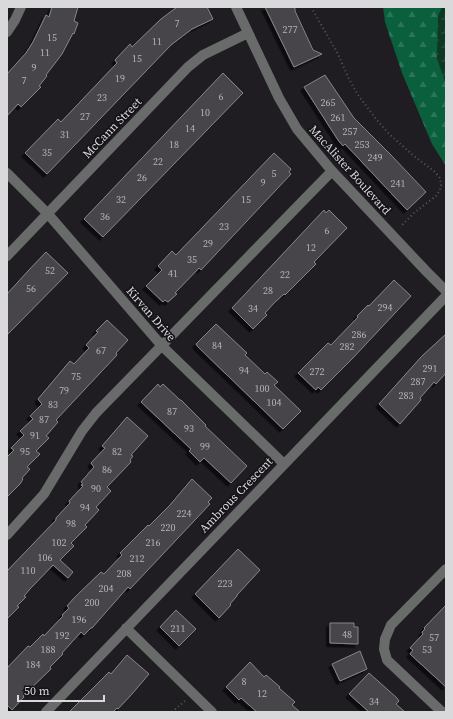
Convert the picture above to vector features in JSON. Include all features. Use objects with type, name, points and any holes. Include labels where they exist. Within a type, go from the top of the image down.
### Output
[{"type":"street","points":[[7,32],[21,7]]},
{"type":"street","name":"MacAlister Boulevard","points":[[236,7],[279,98],[297,129],[332,171],[392,236],[446,291]]},
{"type":"street","name":"McCann Street","points":[[7,256],[188,66],[203,55],[248,33]]},
{"type":"street","points":[[7,535],[44,494],[82,431],[96,413],[332,171]]},
{"type":"street","name":"Kirvan Drive","points":[[7,173],[48,214],[162,346],[284,464]]},
{"type":"street","name":"Ambrous Crescent","points":[[46,712],[446,296]]},
{"type":"street","points":[[442,712],[387,660],[384,649],[385,639],[391,625],[446,570]]},
{"type":"street","points":[[126,628],[212,712]]},
{"type":"path","points":[[311,7],[338,54],[358,95],[376,119],[389,134],[435,172],[440,178],[440,190],[436,196],[415,212],[392,236]]},
{"type":"path","points":[[172,712],[193,693]]},
{"type":"green space","points":[[383,7],[446,7],[446,166],[432,144],[402,73],[385,22]]},
{"type":"green space","points":[[442,7],[446,7],[446,84],[437,59],[438,16]]},
{"type":"building","points":[[52,7],[78,7],[74,21],[78,23],[74,34],[73,33],[62,54],[39,86],[41,87],[21,107],[18,104],[7,116],[7,74],[26,53],[46,15],[49,17]]},
{"type":"building","points":[[177,7],[207,7],[213,19],[192,29],[171,45],[47,174],[25,153],[58,119],[61,122],[117,63],[115,60],[130,44],[132,47],[161,19]]},
{"type":"building","points":[[265,7],[295,7],[295,11],[313,50],[322,54],[294,67]]},
{"type":"building","points":[[223,73],[243,93],[103,237],[84,219]]},
{"type":"building","points":[[325,75],[354,118],[426,192],[407,210],[345,144],[343,146],[304,87]]},
{"type":"building","points":[[274,153],[291,169],[289,172],[291,174],[201,270],[199,268],[175,293],[177,294],[168,302],[165,300],[163,302],[146,286],[162,270],[158,266],[172,251],[176,255]]},
{"type":"building","points":[[324,210],[326,213],[329,210],[347,228],[314,262],[316,264],[285,295],[284,294],[274,303],[265,313],[267,315],[253,329],[232,308]]},
{"type":"building","points":[[46,252],[68,273],[7,335],[7,294]]},
{"type":"building","points":[[394,280],[411,296],[321,390],[318,387],[316,390],[298,373],[328,343],[331,345],[358,317],[357,316],[368,305],[369,306]]},
{"type":"building","points":[[107,320],[128,340],[116,353],[117,355],[56,420],[58,422],[46,436],[49,438],[36,451],[40,454],[27,467],[30,469],[22,478],[23,479],[20,484],[7,497],[7,457],[14,450],[11,448],[24,435],[20,431],[33,419],[30,416],[42,404],[38,399],[70,361],[74,364],[89,348],[86,345],[98,332],[96,331]]},
{"type":"building","points":[[216,324],[247,353],[245,355],[265,374],[267,372],[278,382],[274,385],[301,411],[283,429],[196,344]]},
{"type":"building","points":[[446,334],[446,373],[436,384],[434,382],[420,398],[421,400],[400,424],[379,404],[422,356]]},
{"type":"building","points":[[158,384],[160,387],[163,384],[181,400],[206,425],[205,426],[247,466],[231,483],[204,458],[200,462],[189,451],[191,449],[141,402]]},
{"type":"building","points":[[127,417],[148,436],[131,455],[133,456],[130,460],[131,462],[107,487],[111,491],[96,507],[99,510],[85,525],[87,527],[71,543],[74,546],[60,560],[73,572],[68,578],[53,565],[24,596],[26,597],[17,606],[19,607],[7,619],[7,571],[56,520],[56,518],[70,503],[69,501],[83,486],[81,485],[83,484],[81,482],[94,467],[91,463],[105,448],[102,446]]},
{"type":"building","points":[[192,479],[212,498],[208,502],[210,504],[130,589],[128,587],[92,628],[84,635],[81,632],[50,667],[51,669],[23,696],[24,697],[12,710],[7,705],[7,668],[28,646],[30,647],[43,634],[44,636],[63,616],[62,615],[69,608],[67,606],[74,598],[101,572],[104,574],[122,555],[120,553],[170,505]]},
{"type":"building","points":[[238,549],[260,570],[237,595],[230,604],[231,605],[219,618],[195,594]]},
{"type":"building","points":[[446,605],[446,687],[410,654],[413,650],[410,648],[423,634],[422,632],[425,629],[424,628]]},
{"type":"building","points":[[176,610],[196,629],[179,646],[160,627]]},
{"type":"building","points":[[330,623],[354,623],[354,627],[358,627],[358,644],[330,643]]},
{"type":"building","points":[[360,651],[367,669],[340,681],[332,664]]},
{"type":"building","points":[[127,655],[149,674],[118,709],[117,708],[113,712],[69,712],[109,672],[111,674]]},
{"type":"building","points":[[250,662],[264,677],[266,675],[295,702],[292,705],[300,712],[257,712],[241,698],[239,700],[226,687]]},
{"type":"building","points":[[369,673],[397,698],[399,701],[396,704],[405,712],[369,712],[349,694]]}]
